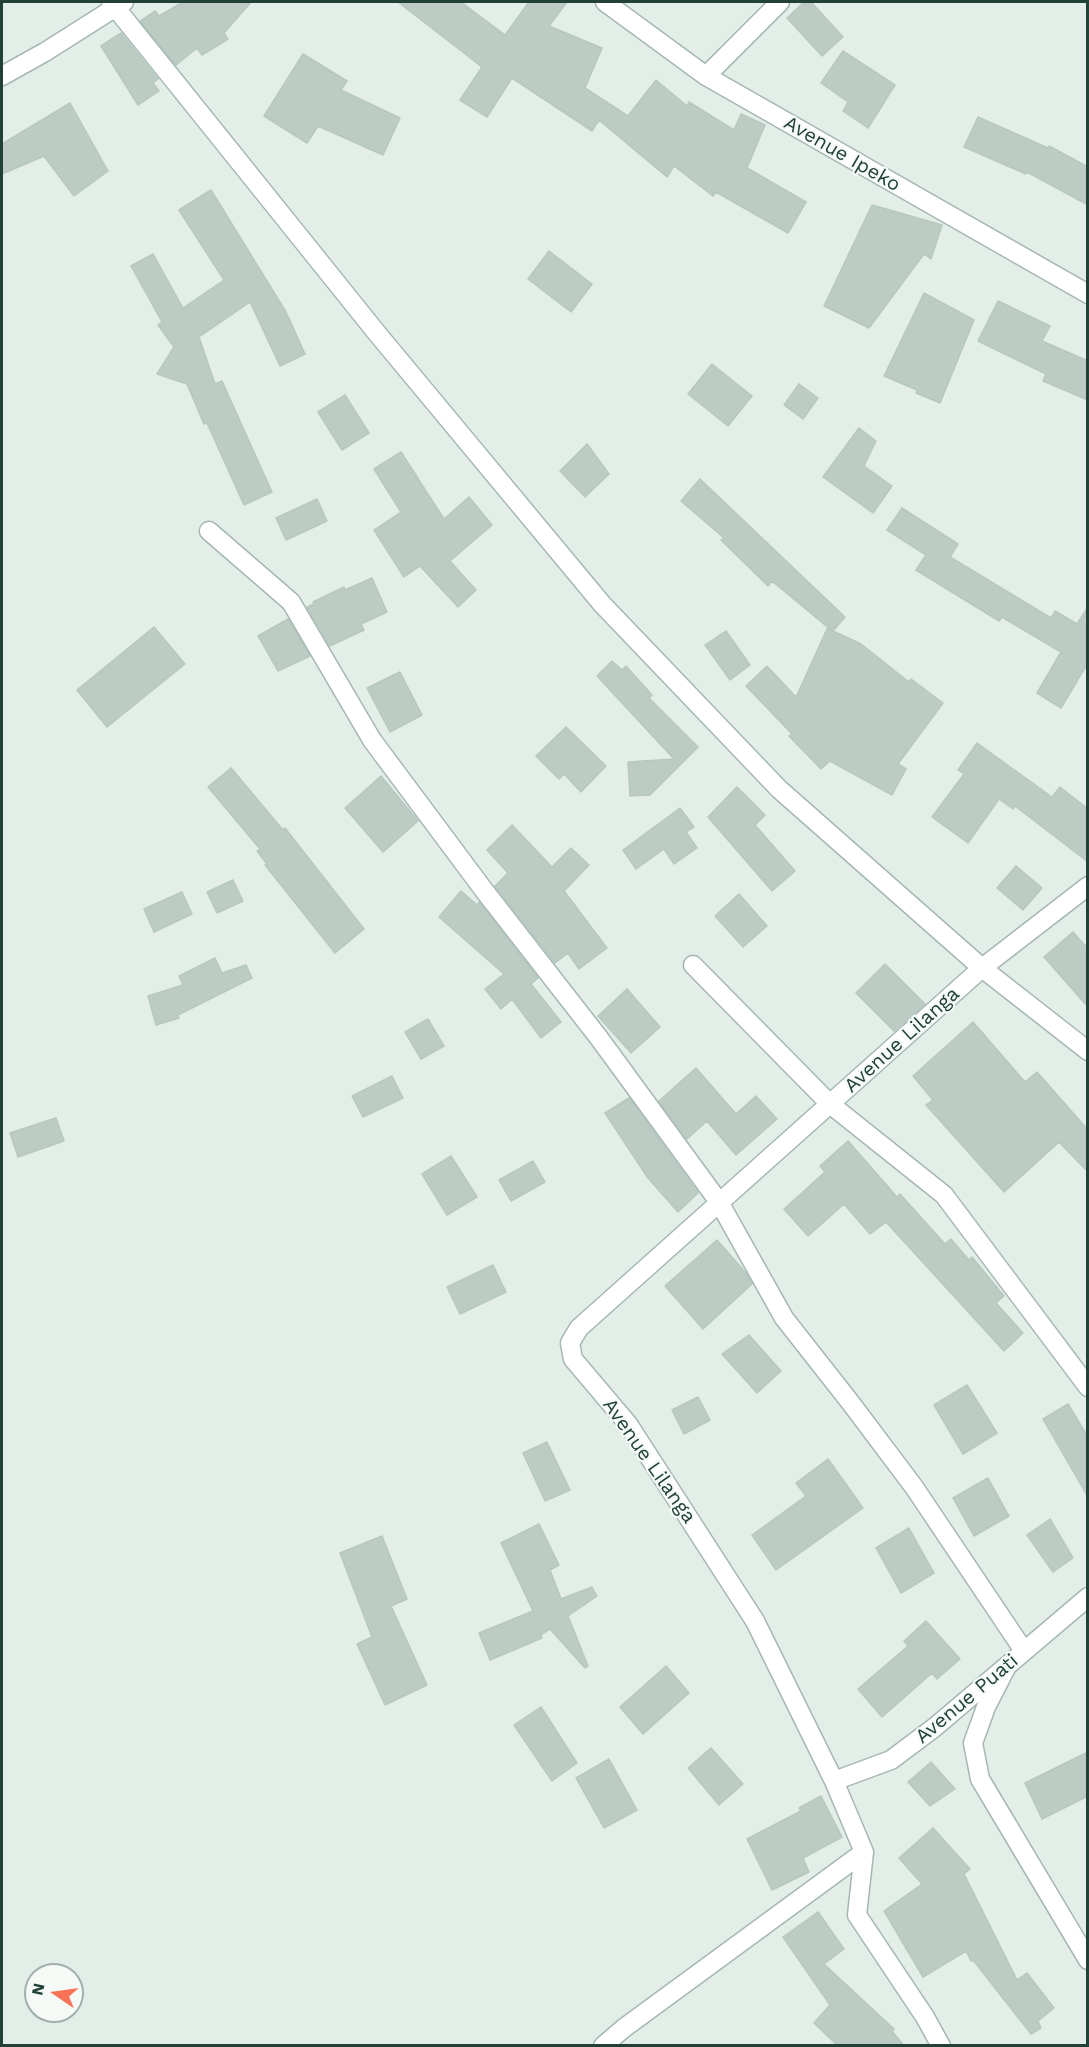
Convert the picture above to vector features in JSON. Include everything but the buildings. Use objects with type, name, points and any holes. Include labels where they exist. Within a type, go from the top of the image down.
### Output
[{"type":"street","name":"Avenue Ipeko","points":[[605,2],[706,76],[1088,294]]},
{"type":"street","points":[[706,76],[780,2]]},
{"type":"street","points":[[2,76],[45,52],[117,4],[376,332],[602,604],[779,789],[982,968],[1088,1051]]},
{"type":"street","points":[[209,531],[291,602],[372,740],[483,889],[599,1038],[719,1202],[784,1318],[914,1487],[1024,1652]]},
{"type":"street","name":"Avenue Lilanga","points":[[941,2046],[925,2017],[857,1915],[864,1852],[834,1781],[755,1621],[628,1424],[573,1359],[570,1343],[579,1328],[982,968],[1088,886]]},
{"type":"street","points":[[693,965],[830,1104],[944,1195],[1088,1388]]},
{"type":"street","name":"Avenue Puati","points":[[834,1781],[891,1760],[935,1727],[1088,1597]]},
{"type":"street","points":[[1007,1666],[986,1707],[973,1743],[980,1779],[1088,1960]]},
{"type":"street","points":[[603,2046],[624,2028],[864,1852]]}]
